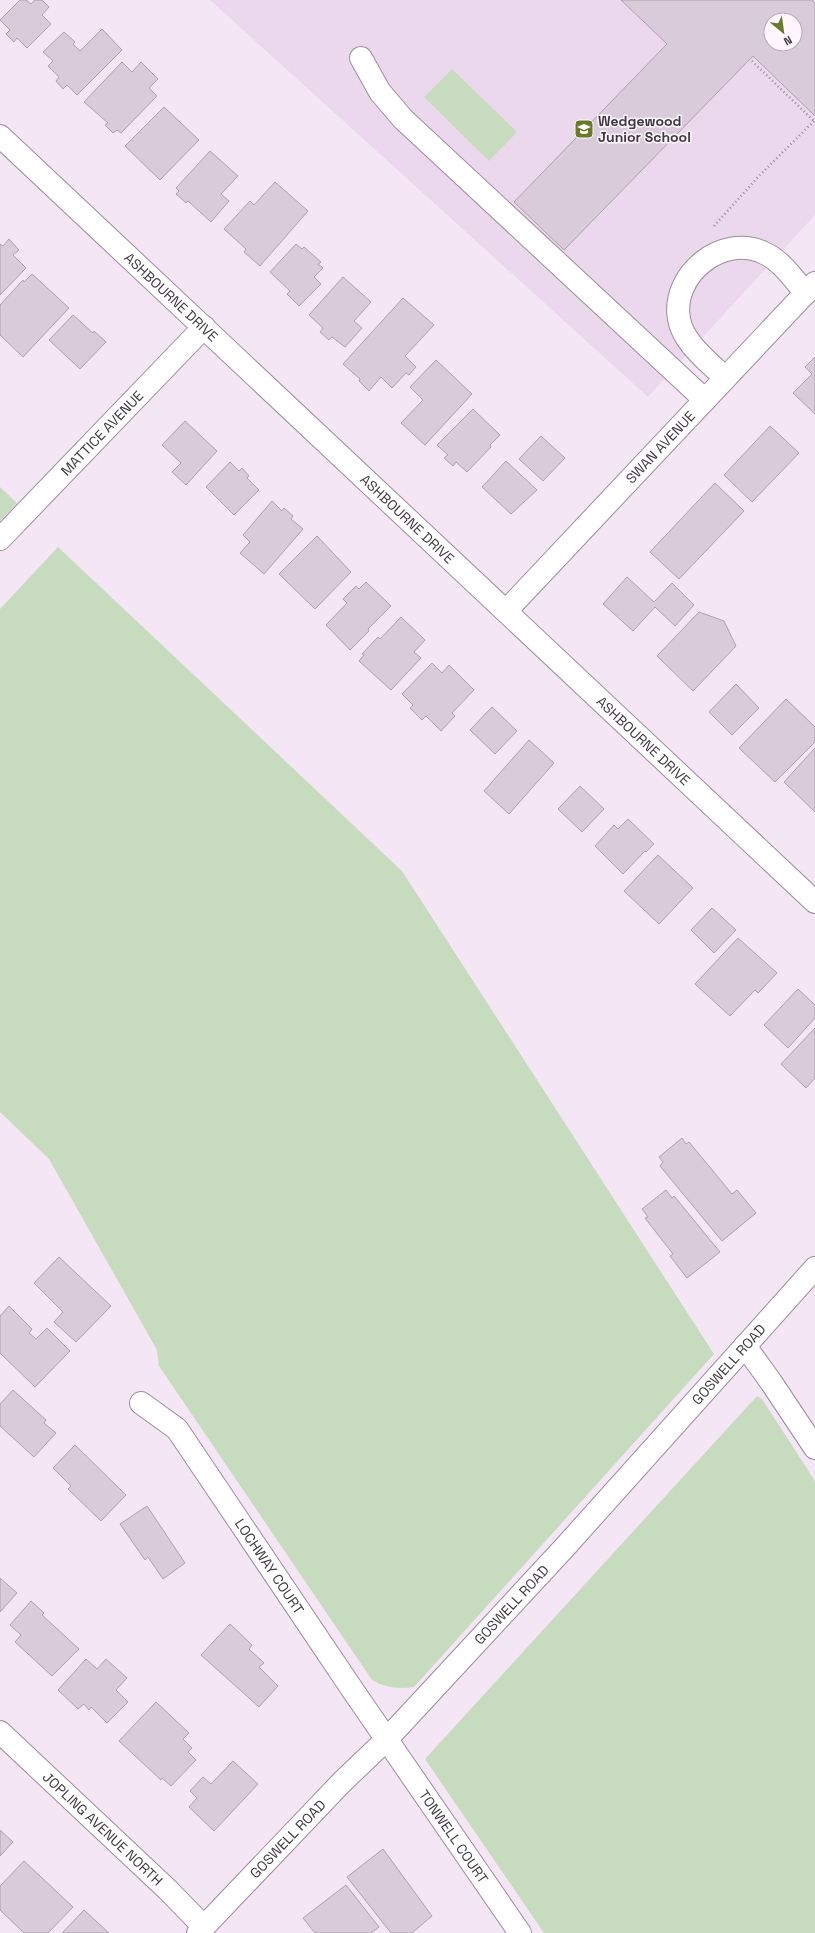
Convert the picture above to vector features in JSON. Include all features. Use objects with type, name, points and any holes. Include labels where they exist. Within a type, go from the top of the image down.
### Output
[{"type":"street","points":[[361,58],[380,92],[403,118],[705,400]]},
{"type":"street","name":"ASHBOURNE DRIVE","points":[[0,136],[815,902]]},
{"type":"street","points":[[725,378],[686,336],[679,320],[678,302],[682,286],[692,271],[708,258],[731,249],[752,249],[765,253],[810,288]]},
{"type":"street","name":"SWAN AVENUE","points":[[506,611],[810,288]]},
{"type":"street","name":"MATTICE AVENUE","points":[[0,539],[204,327]]},
{"type":"street","name":"GOSWELL ROAD","points":[[201,1930],[342,1782],[387,1739],[565,1547],[815,1268]]},
{"type":"street","points":[[745,1346],[815,1448]]},
{"type":"street","name":"LOCHWAY COURT","points":[[141,1403],[177,1429],[387,1739]]},
{"type":"street","name":"JOPLING AVENUE NORTH","points":[[0,1732],[168,1890],[201,1930]]},
{"type":"street","name":"TONWELL COURT","points":[[387,1739],[520,1933]]},
{"type":"path","points":[[708,258],[712,227],[759,176],[815,121],[752,61]]},
{"type":"shaded area","name":"Wedgewood Junior School","points":[[210,0],[815,0],[815,215],[648,397]]},
{"type":"green space","points":[[452,69],[517,132],[489,161],[424,97]]},
{"type":"green space","points":[[0,487],[17,503],[0,521]]},
{"type":"green space","points":[[58,547],[402,871],[714,1354],[414,1687],[392,1687],[382,1685],[372,1680],[159,1366],[157,1350],[49,1159],[0,1112],[0,609]]},
{"type":"green space","points":[[757,1396],[762,1399],[815,1481],[815,1933],[544,1933],[425,1759]]},
{"type":"building","points":[[20,0],[26,0],[31,4],[35,0],[42,0],[49,7],[42,15],[51,24],[27,48],[17,38],[14,42],[6,34],[10,30],[0,20]]},
{"type":"building","points":[[621,0],[812,0],[815,3],[815,116],[753,56],[564,250],[514,202],[667,44]]},
{"type":"building","points":[[102,29],[122,50],[77,95],[67,85],[63,89],[56,81],[59,77],[48,66],[53,61],[43,52],[64,32],[75,42],[73,44],[80,51]]},
{"type":"building","points":[[122,62],[132,72],[141,62],[158,79],[149,88],[157,96],[121,133],[117,130],[113,133],[105,125],[108,123],[84,102]]},
{"type":"building","points":[[164,107],[199,140],[160,180],[125,146]]},
{"type":"building","points":[[210,151],[238,176],[221,194],[229,201],[211,222],[188,201],[186,203],[176,194],[179,191],[176,188]]},
{"type":"building","points":[[275,182],[308,211],[260,266],[244,252],[246,249],[224,229],[250,201],[254,205]]},
{"type":"building","points":[[9,239],[19,250],[13,255],[26,268],[0,295],[0,244],[3,246]]},
{"type":"building","points":[[296,244],[302,249],[304,247],[321,262],[318,264],[323,268],[314,277],[321,284],[299,306],[287,294],[290,291],[270,272]]},
{"type":"building","points":[[32,274],[69,308],[23,357],[0,335],[0,305],[23,280],[24,282]]},
{"type":"building","points":[[343,277],[371,302],[354,321],[362,328],[345,347],[332,337],[329,340],[320,332],[323,328],[309,315]]},
{"type":"building","points":[[403,298],[434,325],[405,356],[416,367],[409,375],[406,373],[392,388],[381,377],[369,391],[359,381],[360,379],[343,364]]},
{"type":"building","points":[[73,315],[93,333],[94,331],[106,342],[80,369],[49,340]]},
{"type":"building","points":[[815,357],[815,414],[793,393],[812,374],[805,367]]},
{"type":"building","points":[[436,360],[472,394],[425,445],[401,423],[423,400],[410,387]]},
{"type":"building","points":[[473,409],[500,435],[490,445],[491,447],[467,472],[456,462],[453,466],[444,458],[448,455],[437,445]]},
{"type":"building","points":[[185,421],[217,451],[186,485],[172,472],[181,463],[162,445]]},
{"type":"building","points":[[770,426],[799,453],[752,502],[724,475]]},
{"type":"building","points":[[541,436],[565,458],[543,481],[519,459]]},
{"type":"building","points":[[506,461],[537,490],[511,514],[482,487]]},
{"type":"building","points":[[230,462],[239,471],[242,468],[249,476],[247,478],[259,490],[234,515],[206,487]]},
{"type":"building","points":[[715,483],[744,511],[679,579],[650,552]]},
{"type":"building","points":[[272,501],[282,511],[284,508],[293,516],[291,519],[303,529],[264,574],[240,553],[250,542],[243,535]]},
{"type":"building","points":[[317,536],[351,572],[315,609],[279,574]]},
{"type":"building","points":[[627,577],[654,602],[672,583],[694,605],[675,626],[655,607],[633,631],[603,604]]},
{"type":"building","points":[[366,582],[391,606],[350,650],[326,625],[347,603],[343,599],[356,586],[359,589]]},
{"type":"building","points":[[699,612],[724,621],[736,646],[693,691],[657,656]]},
{"type":"building","points":[[401,617],[425,640],[414,652],[421,658],[391,690],[359,661],[364,655],[362,654],[378,637],[380,639]]},
{"type":"building","points":[[432,663],[442,673],[449,665],[474,690],[452,713],[455,716],[441,731],[426,716],[422,720],[410,708],[413,705],[402,694]]},
{"type":"building","points":[[736,684],[759,708],[732,735],[709,712]]},
{"type":"building","points":[[786,699],[815,727],[815,742],[775,782],[739,748]]},
{"type":"building","points":[[492,707],[517,731],[495,754],[470,730]]},
{"type":"building","points":[[529,740],[554,763],[509,814],[484,791]]},
{"type":"building","points":[[815,748],[815,812],[784,782]]},
{"type":"building","points":[[580,786],[604,809],[582,832],[558,809]]},
{"type":"building","points":[[628,819],[654,844],[646,852],[645,851],[623,874],[595,846],[614,825],[618,829]]},
{"type":"building","points":[[658,855],[693,888],[659,924],[624,891]]},
{"type":"building","points":[[712,908],[736,930],[714,953],[691,930]]},
{"type":"building","points":[[738,938],[777,973],[758,993],[755,990],[730,1016],[695,984]]},
{"type":"building","points":[[798,989],[815,1005],[815,1018],[788,1048],[764,1025]]},
{"type":"building","points":[[815,1028],[815,1078],[806,1088],[781,1064]]},
{"type":"building","points":[[682,1138],[686,1144],[689,1142],[732,1194],[737,1190],[756,1213],[722,1241],[660,1166],[663,1162],[659,1157]]},
{"type":"building","points":[[666,1190],[672,1198],[674,1196],[720,1252],[687,1278],[670,1256],[673,1254],[645,1218],[648,1217],[642,1209]]},
{"type":"building","points":[[59,1257],[111,1306],[76,1342],[54,1322],[63,1312],[34,1283]]},
{"type":"building","points":[[9,1306],[32,1329],[29,1333],[36,1339],[47,1328],[70,1351],[35,1387],[0,1353],[0,1316]]},
{"type":"building","points":[[13,1390],[46,1420],[44,1423],[56,1433],[34,1457],[0,1426],[0,1404]]},
{"type":"building","points":[[75,1445],[126,1495],[101,1521],[68,1489],[71,1486],[53,1468]]},
{"type":"building","points":[[147,1506],[185,1563],[163,1579],[148,1557],[145,1560],[120,1524]]},
{"type":"building","points":[[0,1578],[17,1593],[0,1612]]},
{"type":"building","points":[[31,1601],[44,1613],[42,1615],[79,1649],[52,1676],[15,1642],[21,1635],[10,1625]]},
{"type":"building","points":[[230,1624],[252,1645],[249,1649],[264,1663],[259,1667],[278,1686],[259,1707],[201,1655]]},
{"type":"building","points":[[86,1659],[97,1669],[106,1659],[127,1678],[116,1690],[128,1702],[107,1723],[91,1707],[89,1710],[84,1704],[78,1709],[58,1690]]},
{"type":"building","points":[[156,1702],[189,1733],[183,1739],[192,1748],[188,1752],[196,1760],[171,1786],[162,1778],[161,1780],[119,1741]]},
{"type":"building","points":[[233,1761],[258,1784],[214,1831],[189,1807],[197,1798],[190,1791],[203,1777],[211,1784]]},
{"type":"building","points":[[0,1830],[13,1842],[0,1856]]},
{"type":"building","points":[[383,1849],[432,1916],[412,1933],[391,1933],[347,1877]]},
{"type":"building","points":[[24,1861],[73,1907],[48,1933],[24,1933],[0,1910],[0,1886]]},
{"type":"building","points":[[346,1885],[379,1927],[371,1933],[315,1933],[303,1918]]},
{"type":"building","points":[[84,1910],[109,1933],[62,1933]]},
{"type":"place","name":"Wedgewood Junior School","points":[[584,129]]}]
